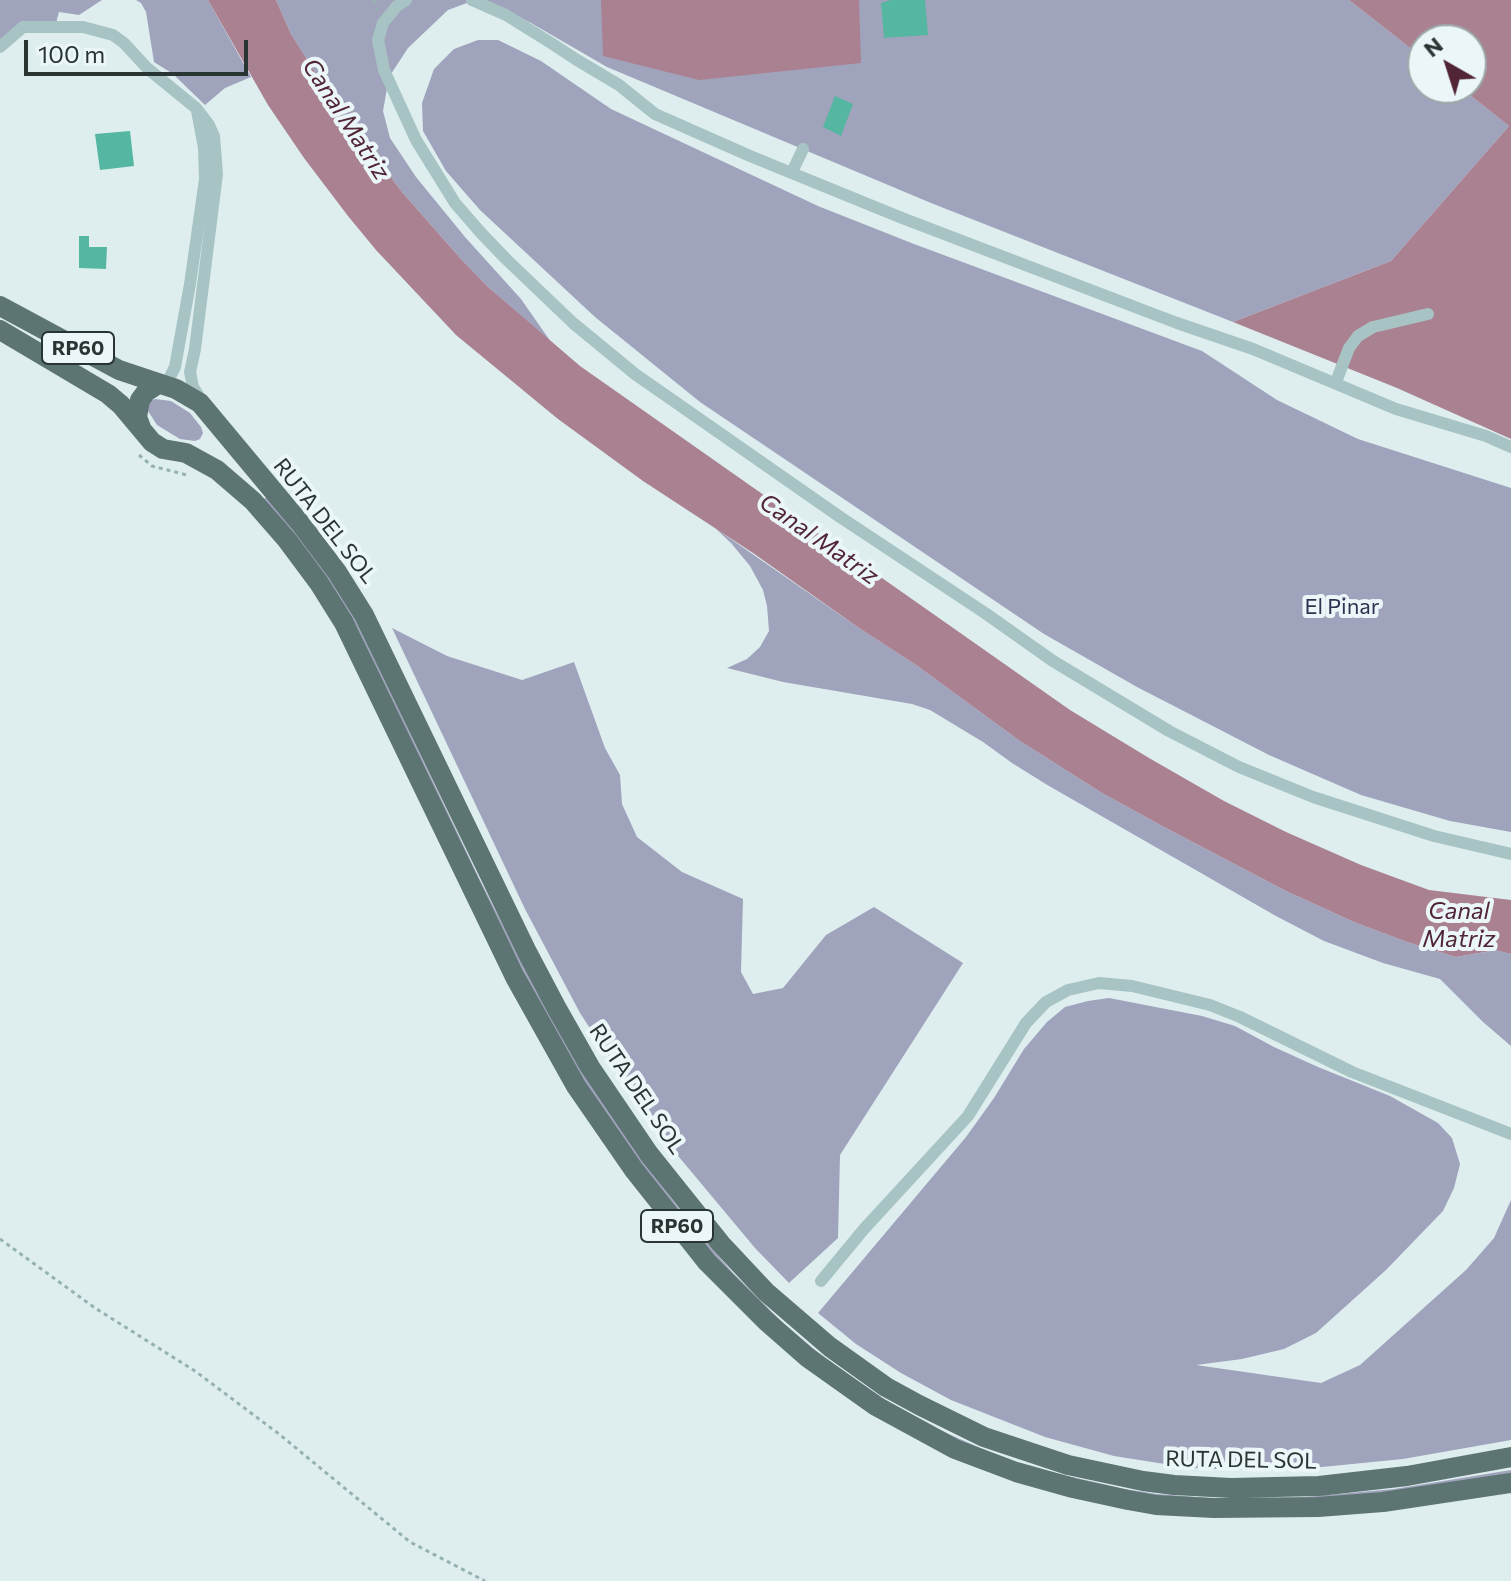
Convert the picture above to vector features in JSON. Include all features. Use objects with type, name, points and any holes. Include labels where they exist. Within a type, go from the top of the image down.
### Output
[{"type":"main road","name":"RUTA DEL SOL","points":[[0,306],[119,370],[189,395],[212,416],[321,550],[358,603],[540,977],[590,1067],[649,1154],[699,1218],[766,1292],[815,1336],[886,1387],[984,1437],[1068,1465],[1143,1481],[1204,1488],[1319,1486],[1429,1473],[1511,1457]]},
{"type":"main road","name":"RUTA DEL SOL","points":[[0,330],[108,394],[121,405],[138,440],[186,453],[217,470],[255,502],[287,540],[349,632],[522,990],[597,1119],[707,1262],[807,1357],[876,1406],[955,1449],[1029,1476],[1128,1500],[1214,1508],[1318,1507],[1383,1502],[1511,1483]]},
{"type":"main road","points":[[138,440],[140,400],[146,392],[160,384]]},
{"type":"main road","points":[[186,453],[202,452],[215,444],[219,435],[212,416]]},
{"type":"street","points":[[406,0],[383,23],[378,40],[384,70],[421,149],[455,203],[489,242],[573,323],[635,374],[1053,661],[1169,731],[1239,767],[1313,797],[1434,836],[1511,854]]},
{"type":"street","points":[[472,0],[506,15],[619,85],[655,114],[750,156],[902,218],[1253,349],[1396,409],[1486,436],[1511,447]]},
{"type":"street","points":[[0,47],[23,27],[83,27],[113,35],[196,108],[209,125],[214,136],[217,161],[190,372],[193,387],[212,416]]},
{"type":"street","points":[[160,384],[169,379],[175,367],[205,179],[204,148],[196,108]]},
{"type":"street","points":[[792,172],[803,149]]},
{"type":"street","points":[[1336,382],[1349,348],[1358,336],[1373,327],[1428,314]]},
{"type":"street","points":[[821,1281],[864,1229],[968,1116],[1026,1023],[1046,1002],[1068,990],[1099,983],[1132,986],[1210,1005],[1352,1072],[1511,1134]]},
{"type":"path","points":[[138,440],[144,460],[152,466],[190,476]]},
{"type":"path","points":[[0,1239],[95,1308],[195,1371],[279,1434],[410,1542],[485,1581]]},
{"type":"green space","points":[[0,0],[102,0],[79,15],[59,12],[55,27],[23,27],[0,47]]},
{"type":"green space","points":[[136,0],[208,0],[251,77],[225,88],[205,105],[173,74],[154,62],[146,12]]},
{"type":"green space","points":[[276,0],[475,0],[448,10],[408,48],[389,77],[383,111],[390,138],[416,177],[521,299],[551,342],[488,287],[402,192],[335,104],[291,34]]},
{"type":"green space","points":[[485,0],[1349,0],[1407,45],[1407,104],[1481,104],[1509,126],[1391,261],[1233,322],[931,203],[607,67]]},
{"type":"green space","name":"El Pinar","points":[[478,40],[498,40],[541,61],[611,109],[818,206],[1202,351],[1277,400],[1358,439],[1511,488],[1511,832],[1450,821],[1361,795],[1269,755],[1137,687],[1044,634],[700,402],[595,317],[480,210],[446,171],[423,131],[422,103],[434,69],[454,49]]},
{"type":"green space","points":[[155,399],[171,401],[190,413],[201,427],[203,433],[200,439],[180,439],[157,425],[148,411],[149,402]]},
{"type":"green space","points":[[267,497],[333,581],[358,624],[537,992],[635,1151],[733,1273],[783,1323],[826,1359],[886,1400],[935,1428],[1012,1462],[987,1454],[884,1403],[781,1326],[711,1254],[632,1152],[580,1075],[545,1014],[356,625],[322,571],[264,499]]},
{"type":"green space","points":[[715,528],[916,665],[1020,741],[1102,793],[1164,827],[1286,891],[1407,942],[1456,957],[1497,950],[1511,954],[1511,1046],[1440,979],[1383,963],[1324,941],[1276,916],[1049,786],[930,710],[727,668],[747,659],[760,647],[769,631],[767,606],[763,590],[750,566]]},
{"type":"green space","points":[[392,628],[447,656],[522,680],[574,662],[605,748],[620,775],[622,804],[637,837],[682,872],[743,899],[741,972],[753,994],[783,988],[826,935],[874,907],[963,963],[840,1155],[838,1238],[789,1283],[755,1248],[674,1151],[580,1013],[525,909]]},
{"type":"green space","points":[[1109,998],[1202,1016],[1235,1026],[1318,1067],[1390,1096],[1438,1123],[1452,1138],[1460,1164],[1454,1188],[1443,1211],[1386,1270],[1316,1333],[1284,1349],[1196,1365],[1321,1383],[1360,1365],[1466,1270],[1494,1238],[1511,1200],[1511,1440],[1403,1459],[1254,1470],[1190,1468],[1114,1456],[1045,1437],[951,1400],[856,1344],[818,1313],[966,1137],[1024,1049],[1047,1022],[1065,1007]]},
{"type":"green space","points":[[1015,1463],[1125,1489],[1222,1499],[1294,1498],[1394,1489],[1511,1470],[1511,1473],[1447,1485],[1336,1498],[1187,1500],[1092,1486]]},
{"type":"water","name":"Canal Matriz","points":[[208,0],[276,0],[291,34],[335,104],[402,192],[488,287],[580,366],[1070,710],[1149,758],[1224,801],[1361,865],[1429,890],[1511,900],[1511,954],[1496,950],[1456,957],[1354,922],[1286,891],[1102,793],[1020,741],[916,665],[643,481],[558,419],[456,335],[376,250],[304,158],[268,105]]},
{"type":"water","points":[[601,0],[859,0],[861,63],[699,80],[603,56]]},
{"type":"water","points":[[1349,0],[1511,0],[1511,439],[1397,388],[1233,322],[1391,261],[1509,126],[1481,104],[1487,104],[1487,24],[1407,24],[1407,45]]},
{"type":"building","points":[[925,0],[928,35],[884,38],[881,3]]},
{"type":"building","points":[[835,96],[853,104],[841,136],[823,127]]},
{"type":"building","points":[[130,131],[134,166],[100,170],[95,134]]},
{"type":"building","points":[[79,236],[89,236],[89,247],[107,247],[106,269],[79,268]]}]
